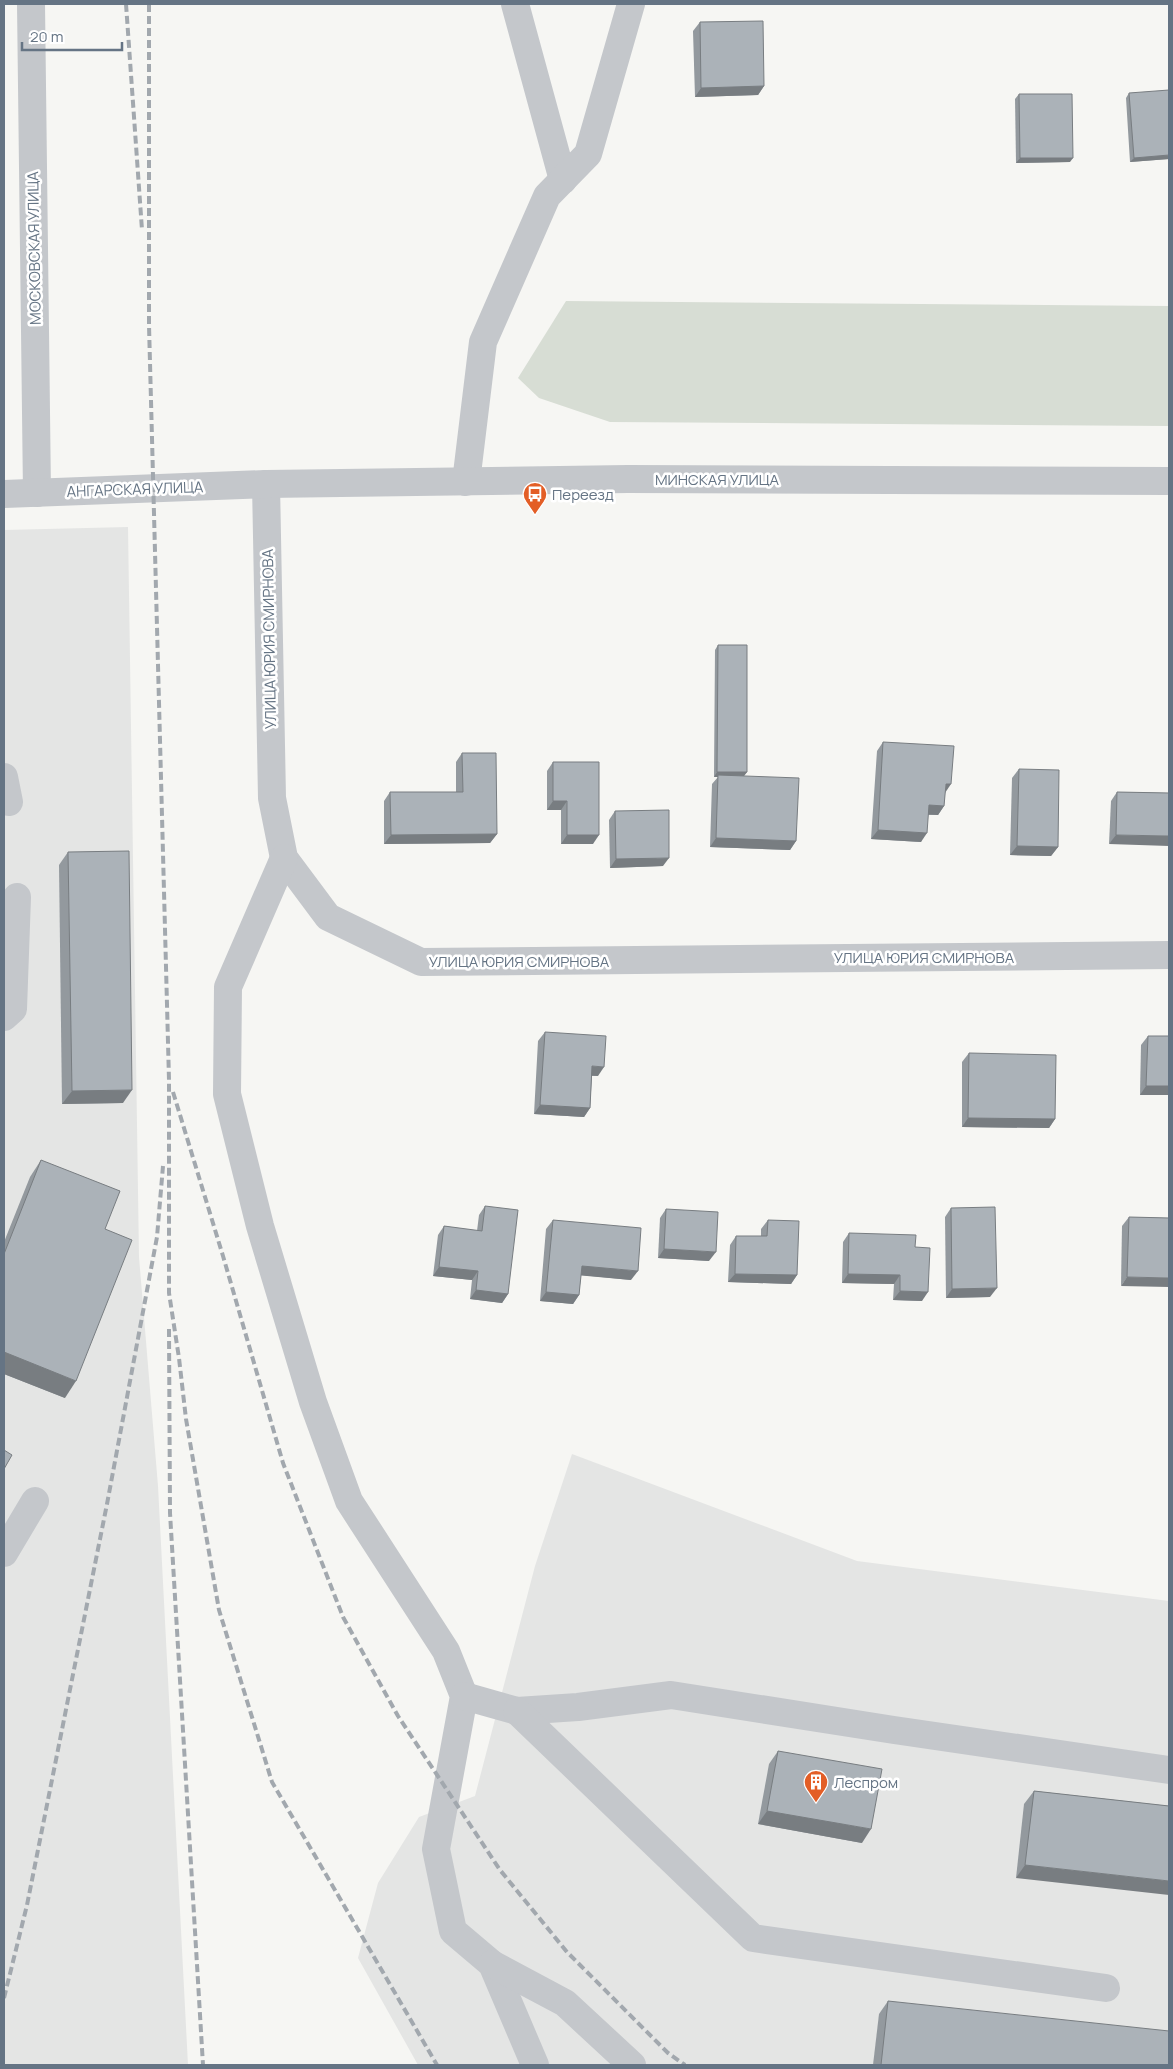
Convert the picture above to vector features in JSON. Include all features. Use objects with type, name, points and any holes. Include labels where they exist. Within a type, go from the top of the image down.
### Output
[{"type":"street","name":"МОСКОВСКАЯ УЛИЦА","points":[[31,4],[37,493]]},
{"type":"street","points":[[515,4],[563,180]]},
{"type":"street","points":[[466,482],[483,342],[547,196],[588,154],[631,4]]},
{"type":"street","name":"МИНСКАЯ УЛИЦА","points":[[266,484],[628,479],[1169,482]]},
{"type":"street","name":"АНГАРСКАЯ УЛИЦА","points":[[4,494],[266,484]]},
{"type":"street","name":"УЛИЦА ЮРИЯ СМИРНОВА","points":[[266,484],[272,798],[284,858],[328,917],[422,962],[1169,955]]},
{"type":"street","points":[[284,858],[228,987],[227,1094],[260,1226],[313,1402],[349,1501],[446,1651],[464,1696],[436,1849],[452,1931],[492,1964],[565,2003],[632,2065]]},
{"type":"street","points":[[4,1017],[13,1009],[18,897]]},
{"type":"street","points":[[4,1552],[35,1501]]},
{"type":"street","points":[[464,1696],[518,1711],[578,1707],[671,1695],[904,1732],[1169,1770]]},
{"type":"street","points":[[518,1711],[752,1938],[1106,1988]]},
{"type":"street","points":[[492,1964],[535,2065]]},
{"type":"shaded area","points":[[566,301],[1169,306],[1169,426],[610,422],[539,398],[518,378]]},
{"type":"shaded area","points":[[128,527],[139,1257],[158,1486],[188,2065],[4,2065],[4,530]]},
{"type":"shaded area","points":[[572,1454],[857,1561],[1169,1601],[1169,2065],[418,2065],[358,1958],[378,1883],[419,1817],[475,1796],[535,1566]]},
{"type":"building","points":[[763,21],[764,86],[701,88],[700,22]]},
{"type":"building","points":[[1169,90],[1169,155],[1134,158],[1129,93]]},
{"type":"building","points":[[1019,94],[1072,94],[1073,158],[1020,158]]},
{"type":"building","points":[[718,645],[747,645],[747,772],[717,772]]},
{"type":"building","points":[[883,742],[954,746],[951,784],[946,784],[944,806],[929,805],[927,833],[878,830]]},
{"type":"building","points":[[462,753],[496,753],[497,834],[391,835],[390,792],[463,792]]},
{"type":"building","points":[[553,762],[599,762],[599,835],[567,835],[567,801],[553,801]]},
{"type":"building","points":[[1019,769],[1059,770],[1058,847],[1017,846]]},
{"type":"building","points":[[718,775],[799,778],[796,841],[716,838]]},
{"type":"building","points":[[1117,792],[1169,793],[1169,836],[1116,835]]},
{"type":"building","points":[[669,810],[669,858],[616,859],[615,811]]},
{"type":"building","points":[[129,851],[132,1090],[72,1091],[68,852]]},
{"type":"building","points":[[545,1032],[606,1036],[604,1067],[592,1066],[590,1108],[540,1105]]},
{"type":"building","points":[[1148,1036],[1169,1036],[1169,1086],[1146,1086]]},
{"type":"building","points":[[969,1053],[1056,1055],[1055,1119],[968,1118]]},
{"type":"building","points":[[41,1160],[120,1191],[105,1229],[132,1240],[76,1381],[4,1352],[4,1254]]},
{"type":"building","points":[[485,1206],[518,1210],[508,1294],[476,1290],[478,1271],[439,1267],[444,1226],[482,1231]]},
{"type":"building","points":[[995,1207],[997,1288],[952,1289],[951,1208]]},
{"type":"building","points":[[666,1209],[718,1212],[716,1252],[664,1249]]},
{"type":"building","points":[[1129,1217],[1169,1218],[1169,1278],[1127,1277]]},
{"type":"building","points":[[553,1220],[641,1228],[638,1271],[582,1266],[579,1295],[546,1292]]},
{"type":"building","points":[[768,1220],[799,1221],[797,1275],[735,1274],[736,1236],[767,1236]]},
{"type":"building","points":[[849,1233],[916,1235],[915,1247],[930,1248],[928,1292],[900,1291],[900,1275],[848,1274]]},
{"type":"building","points":[[4,1450],[12,1455],[4,1469]]},
{"type":"building","name":"Леспром","points":[[778,1751],[882,1769],[871,1829],[767,1811]]},
{"type":"building","points":[[1034,1791],[1169,1806],[1169,1881],[1025,1865]]},
{"type":"building","points":[[888,2001],[1169,2031],[1169,2065],[881,2065]]},
{"type":"railway","points":[[126,4],[142,230]]},
{"type":"railway","points":[[149,4],[149,325],[169,1080],[169,1293],[186,1419],[219,1610],[272,1782],[437,2065]]},
{"type":"railway","points":[[173,1092],[283,1463],[343,1617],[398,1716],[500,1870],[567,1952],[668,2053],[685,2065]]},
{"type":"railway","points":[[4,1998],[27,1905],[107,1504],[157,1237],[163,1166]]},
{"type":"railway","points":[[169,1329],[170,1513],[203,2065]]},
{"type":"place","name":"Переезд","points":[[535,515]]},
{"type":"place","name":"Леспром","points":[[816,1803]]}]
